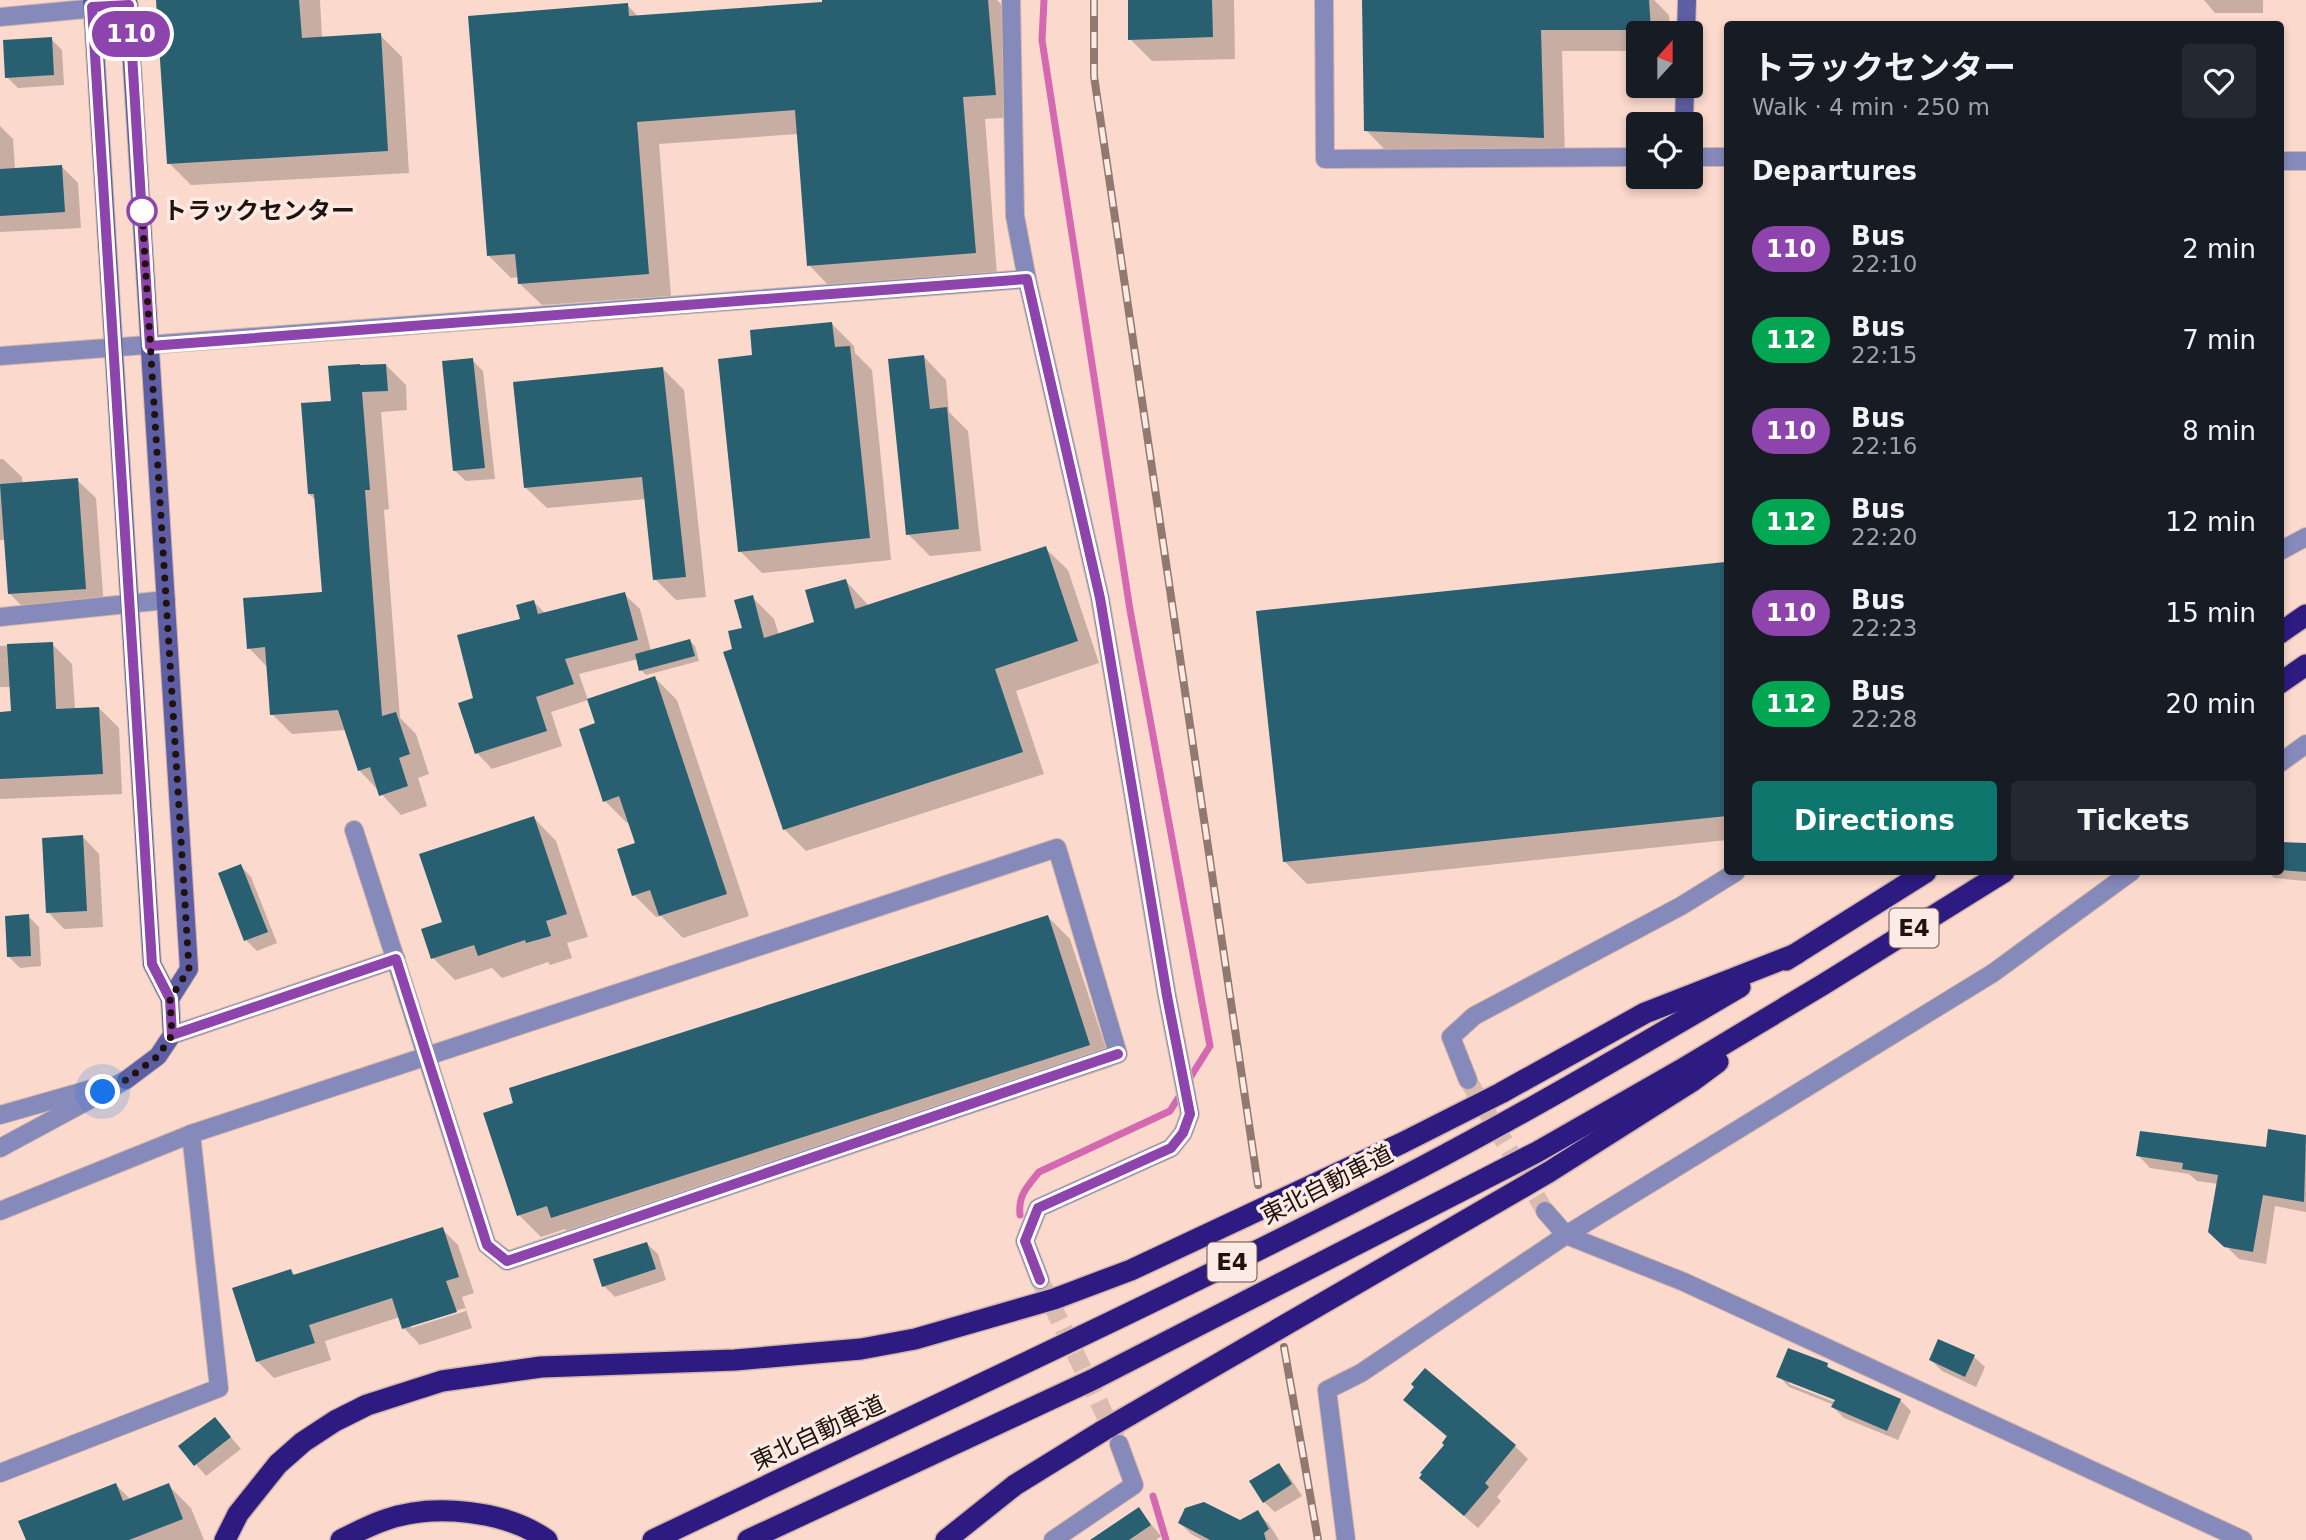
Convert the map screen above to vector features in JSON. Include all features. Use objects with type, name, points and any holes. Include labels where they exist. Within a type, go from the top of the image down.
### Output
[{"type":"highway","points":[[2284,630],[2306,615]]},
{"type":"highway","points":[[2284,680],[2306,665]]},
{"type":"highway","name":"東北自動車道","points":[[653,1540],[1073,1342],[1420,1168],[1517,1116],[1796,954],[1921,875]]},
{"type":"highway","name":"E4","points":[[748,1540],[1092,1380],[1537,1152],[1684,1068],[1999,875]]},
{"type":"highway","points":[[225,1540],[238,1514],[278,1464],[303,1442],[367,1405],[442,1381],[541,1367],[735,1360],[861,1349],[915,1339],[1054,1299],[1131,1270],[1402,1143],[1501,1093],[1645,1013],[1796,954]]},
{"type":"highway","points":[[946,1540],[1015,1485],[1093,1437],[1573,1157],[1691,1082],[1824,984]]},
{"type":"highway","points":[[341,1540],[387,1519],[429,1512],[459,1512],[492,1517],[518,1524],[547,1540]]},
{"type":"street","points":[[1011,0],[1015,216],[1100,598],[1167,996],[1190,1114],[1183,1133],[1171,1148],[1038,1208],[1025,1241],[1040,1280]]},
{"type":"street","points":[[1324,0],[1325,159],[1626,157]]},
{"type":"street","points":[[1686,21],[1687,0]]},
{"type":"street","points":[[0,17],[92,4],[128,2],[189,969],[170,999]]},
{"type":"street","points":[[0,1148],[126,1080],[158,1056],[172,1035],[170,999],[152,964],[92,4]]},
{"type":"street","points":[[1703,157],[1724,157]]},
{"type":"street","points":[[2284,161],[2306,162]]},
{"type":"street","points":[[0,356],[1027,279]]},
{"type":"street","points":[[2284,549],[2306,537]]},
{"type":"street","points":[[0,617],[166,600]]},
{"type":"street","points":[[2284,760],[2306,744]]},
{"type":"street","points":[[0,1211],[191,1134],[426,1055],[1057,848],[1118,1054],[507,1261],[487,1245],[426,1055],[396,959],[354,830]]},
{"type":"street","points":[[1468,1080],[1451,1037],[1474,1016],[1681,906],[1731,875]]},
{"type":"street","points":[[1346,1540],[1327,1390],[1361,1373],[1566,1235],[1993,973],[2128,875]]},
{"type":"street","points":[[172,1035],[396,959]]},
{"type":"street","points":[[0,1115],[126,1080]]},
{"type":"street","points":[[0,1474],[219,1388],[191,1134]]},
{"type":"street","points":[[1545,1211],[1566,1235],[1684,1282],[2243,1540]]},
{"type":"street","points":[[1052,1540],[1135,1485],[1119,1444]]},
{"type":"building","points":[[156,0],[299,0],[302,38],[381,33],[388,151],[167,164]]},
{"type":"building","points":[[822,0],[988,0],[996,95],[963,97],[976,253],[807,266],[795,110],[637,122],[649,274],[518,284],[515,254],[487,256],[468,16],[628,3],[629,16]]},
{"type":"building","points":[[1128,0],[1212,0],[1213,37],[1128,40]]},
{"type":"building","points":[[1362,0],[1649,0],[1650,21],[1626,21],[1626,30],[1541,30],[1544,138],[1364,131]]},
{"type":"building","points":[[52,37],[54,75],[5,78],[3,40]]},
{"type":"building","points":[[62,165],[65,212],[0,216],[0,169]]},
{"type":"building","points":[[832,322],[835,347],[850,346],[870,538],[738,552],[718,359],[752,355],[750,330]]},
{"type":"building","points":[[924,355],[930,409],[947,407],[959,529],[906,535],[888,359]]},
{"type":"building","points":[[473,358],[485,468],[453,471],[442,361]]},
{"type":"building","points":[[386,364],[388,391],[362,392],[370,490],[365,490],[382,716],[396,712],[410,754],[399,758],[408,786],[379,796],[370,767],[358,771],[338,710],[270,715],[265,647],[247,649],[243,598],[322,592],[314,494],[308,494],[301,403],[331,401],[328,366]]},
{"type":"building","points":[[663,367],[686,577],[653,580],[642,477],[524,488],[513,382]]},
{"type":"building","points":[[78,478],[86,589],[8,594],[0,484]]},
{"type":"building","points":[[1046,546],[1078,641],[995,669],[1023,752],[783,830],[723,652],[732,649],[728,631],[742,628],[734,600],[753,595],[764,638],[814,622],[805,590],[846,579],[855,609]]},
{"type":"building","points":[[1724,562],[1724,816],[1283,862],[1256,611]]},
{"type":"building","points":[[625,592],[638,640],[565,659],[574,684],[536,697],[547,731],[475,754],[458,703],[473,698],[457,635],[520,619],[516,605],[534,600],[538,614]]},
{"type":"building","points":[[690,639],[695,656],[639,671],[635,654]]},
{"type":"building","points":[[53,642],[56,709],[99,707],[103,774],[0,779],[0,712],[11,711],[7,644]]},
{"type":"building","points":[[655,676],[727,894],[659,916],[650,890],[632,896],[617,849],[635,843],[619,796],[603,802],[579,729],[595,723],[587,699]]},
{"type":"building","points":[[534,816],[567,914],[546,921],[551,936],[526,943],[525,940],[478,956],[474,945],[431,959],[421,929],[442,922],[419,854]]},
{"type":"building","points":[[83,835],[87,911],[46,913],[42,838]]},
{"type":"building","points":[[2284,842],[2306,843],[2306,872],[2284,870]]},
{"type":"building","points":[[241,864],[268,932],[244,941],[218,873]]},
{"type":"building","points":[[29,914],[31,956],[7,957],[5,916]]},
{"type":"building","points":[[1048,915],[1090,1045],[551,1218],[547,1206],[517,1216],[483,1113],[513,1103],[509,1088]]},
{"type":"building","points":[[2268,1129],[2306,1135],[2304,1202],[2263,1195],[2253,1252],[2224,1247],[2208,1232],[2218,1175],[2182,1169],[2183,1163],[2136,1156],[2140,1131],[2266,1147]]},
{"type":"building","points":[[443,1227],[459,1277],[446,1281],[457,1312],[402,1329],[392,1298],[309,1325],[315,1343],[256,1362],[232,1288],[291,1269],[293,1275]]},
{"type":"building","points":[[647,1242],[656,1269],[602,1287],[593,1259]]},
{"type":"building","points":[[1938,1339],[1975,1355],[1965,1377],[1929,1360]]},
{"type":"building","points":[[1788,1348],[1828,1363],[1827,1367],[1901,1399],[1887,1431],[1831,1407],[1835,1400],[1776,1377]]},
{"type":"building","points":[[1425,1368],[1516,1445],[1485,1483],[1489,1487],[1464,1516],[1419,1478],[1422,1474],[1420,1473],[1444,1445],[1442,1443],[1447,1436],[1403,1400],[1414,1387],[1411,1384]]},
{"type":"building","points":[[215,1417],[231,1437],[194,1466],[178,1446]]},
{"type":"building","points":[[1279,1463],[1292,1484],[1263,1503],[1249,1481]]},
{"type":"building","points":[[116,1483],[123,1501],[169,1483],[183,1519],[129,1540],[26,1540],[18,1521]]},
{"type":"building","points":[[1204,1502],[1240,1520],[1258,1510],[1269,1529],[1264,1533],[1266,1540],[1210,1540],[1178,1523],[1185,1508]]},
{"type":"building","points":[[1139,1507],[1151,1525],[1129,1540],[1090,1540]]},
{"type":"waterway","points":[[1044,0],[1042,40],[1130,610],[1210,1046],[1188,1081]]},
{"type":"waterway","points":[[1020,1215],[1022,1197],[1039,1172],[1170,1111],[1182,1092]]},
{"type":"waterway","points":[[1153,1496],[1166,1540]]},
{"type":"tunnel","points":[[1468,1080],[1545,1211]]},
{"type":"tunnel","points":[[1040,1280],[1116,1438]]},
{"type":"railway","points":[[1094,0],[1094,76],[1258,1185]]},
{"type":"railway","points":[[1284,1347],[1318,1540]]},
{"type":"bus line","name":"110","points":[[1040,1280],[1025,1241],[1038,1208],[1171,1148],[1178,1142],[1190,1114],[1167,996],[1100,598],[1027,279],[150,346],[129,5],[92,7],[152,964],[170,999],[172,1035],[396,959],[487,1245],[507,1261],[1118,1054]]},
{"type":"place","name":"トラックセンター","points":[[142,211]]},
{"type":"route","points":[[103,1092],[126,1080],[158,1056],[172,1035],[170,999],[189,969],[142,211]]}]
